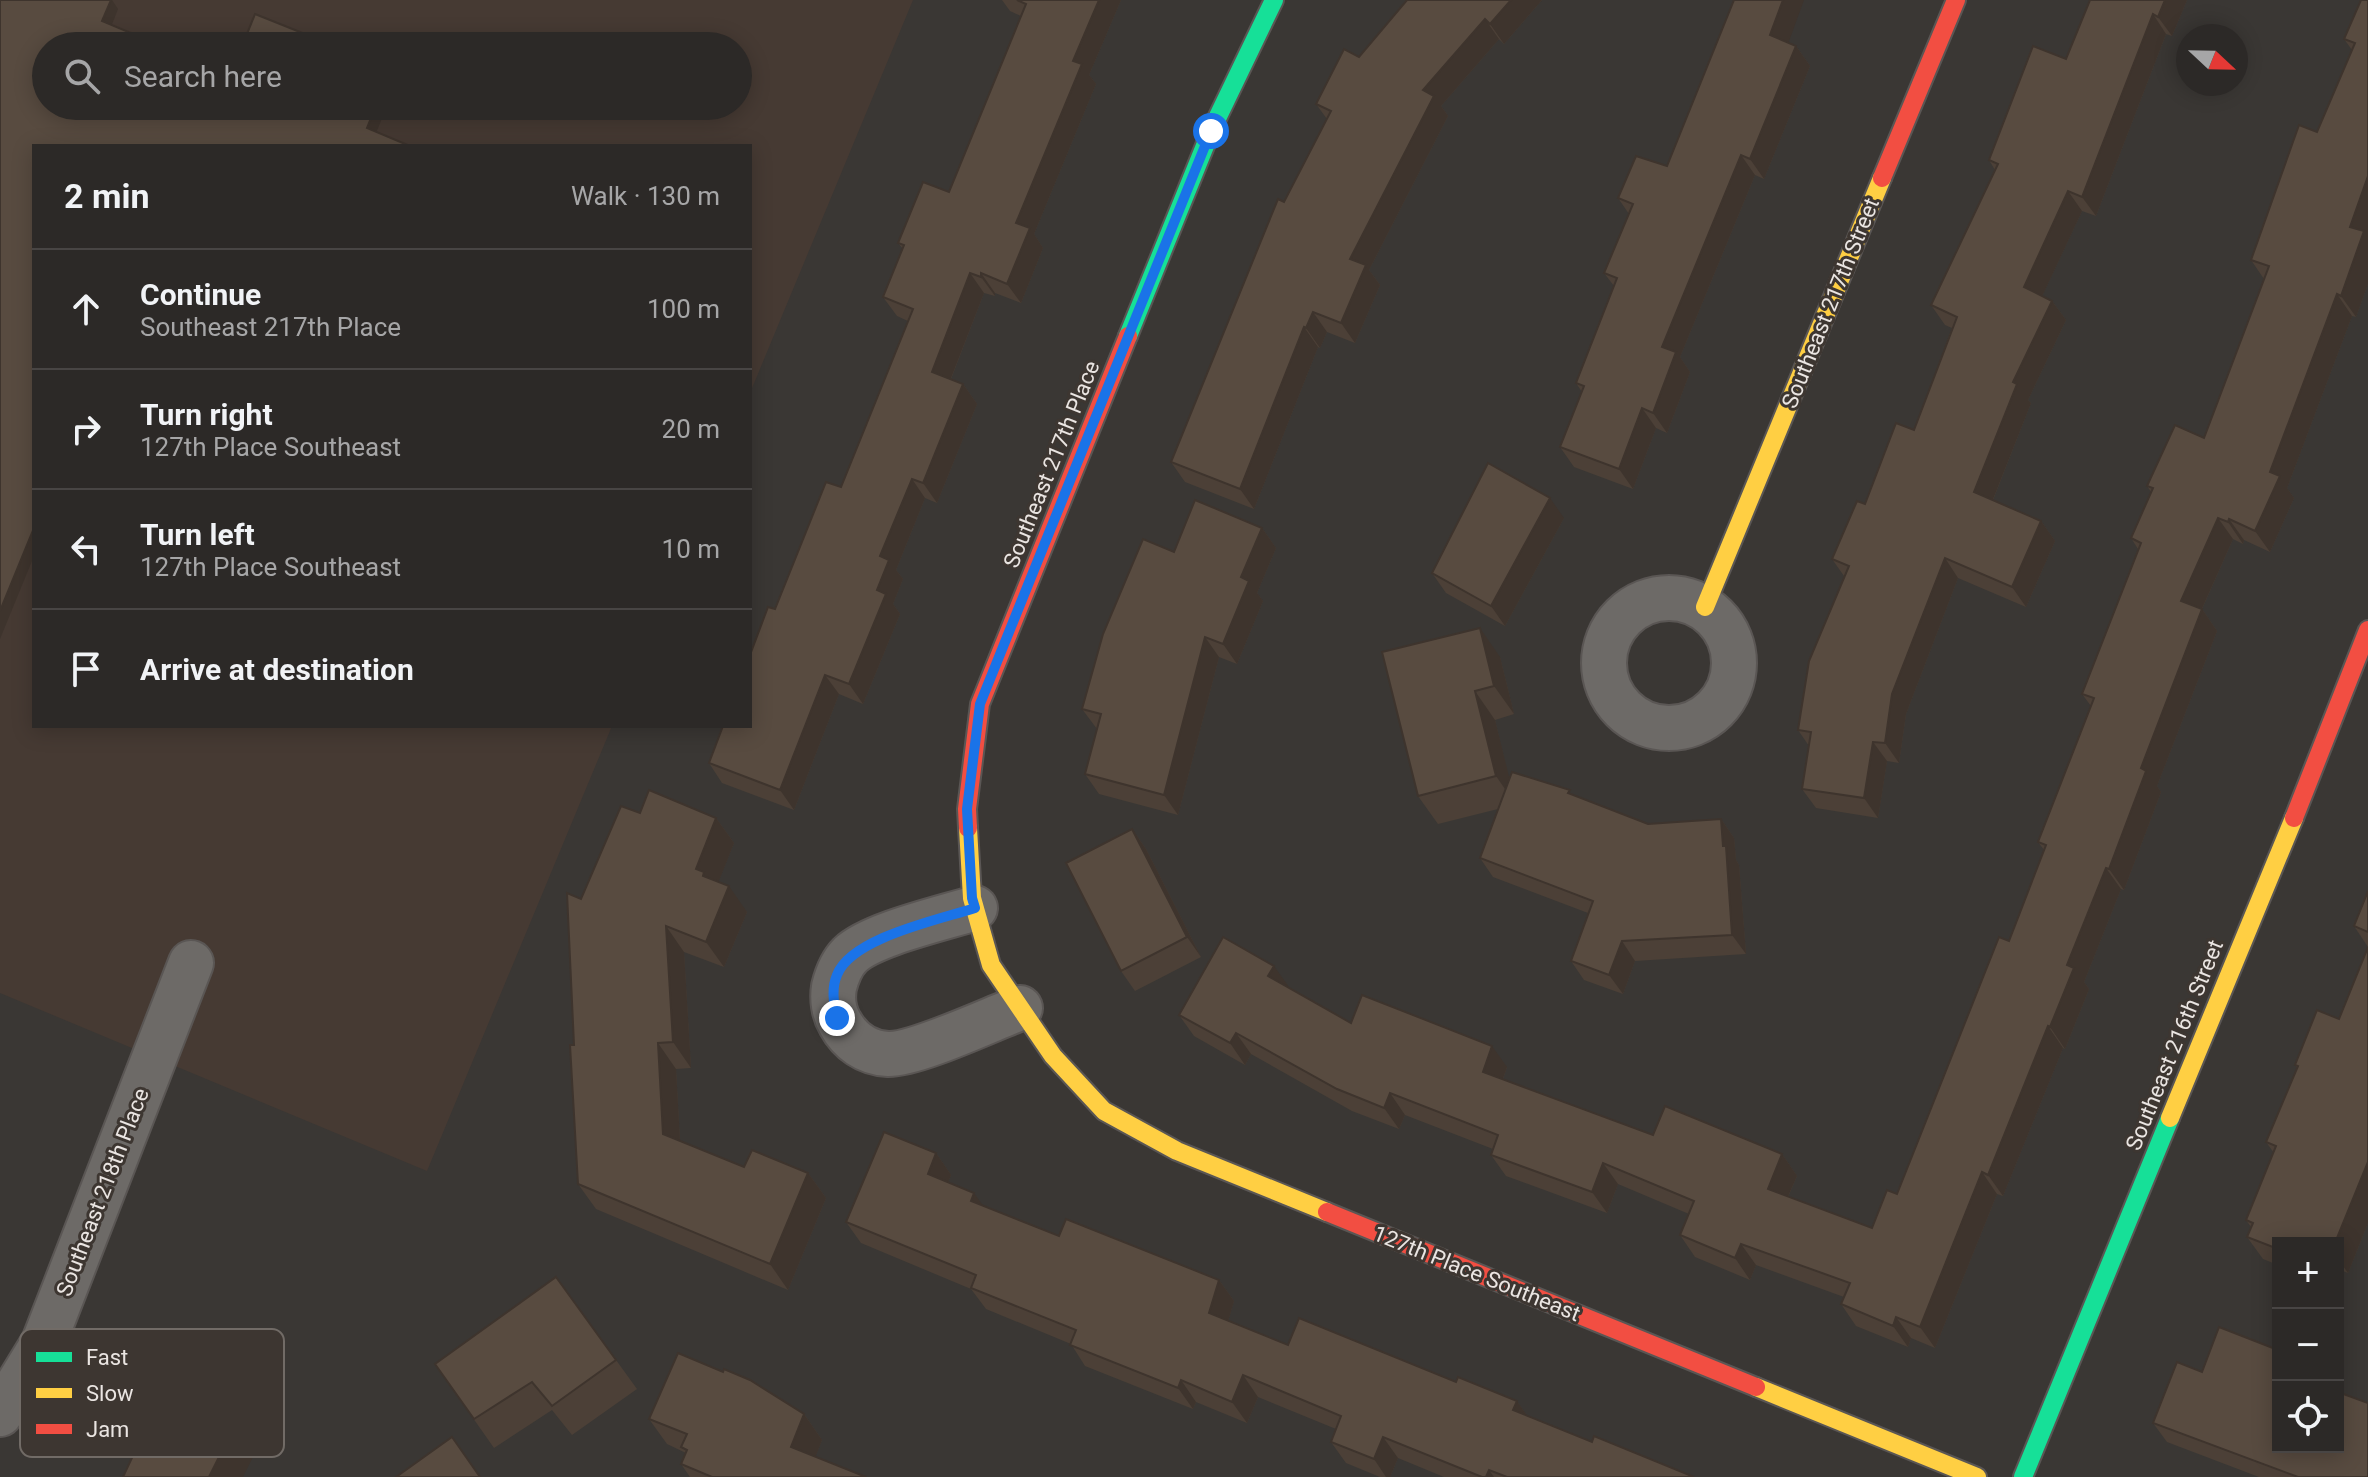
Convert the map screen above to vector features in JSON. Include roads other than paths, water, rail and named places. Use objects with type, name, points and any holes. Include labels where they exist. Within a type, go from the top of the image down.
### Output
[{"type":"street","name":"Southeast 217th Place","points":[[991,965],[972,898],[967,809],[980,704],[1211,131],[1274,0]]},
{"type":"street","name":"Southeast 217th Street","points":[[1705,607],[1956,0]]},
{"type":"street","name":"Southeast 216th Street","points":[[2023,1477],[2368,630]]},
{"type":"street","points":[[975,908],[868,943],[850,956],[837,974],[833,996],[837,1018],[849,1037],[858,1044],[868,1050],[889,1054],[912,1050],[1020,1008]]},
{"type":"street","name":"Southeast 218th Place","points":[[49,1329],[191,963]]},
{"type":"street","name":"127th Place Southeast","points":[[991,965],[1053,1056],[1104,1111],[1177,1151],[1977,1477]]},
{"type":"street","name":"Southeast 218th Place","points":[[0,1414],[20,1381]]}]
